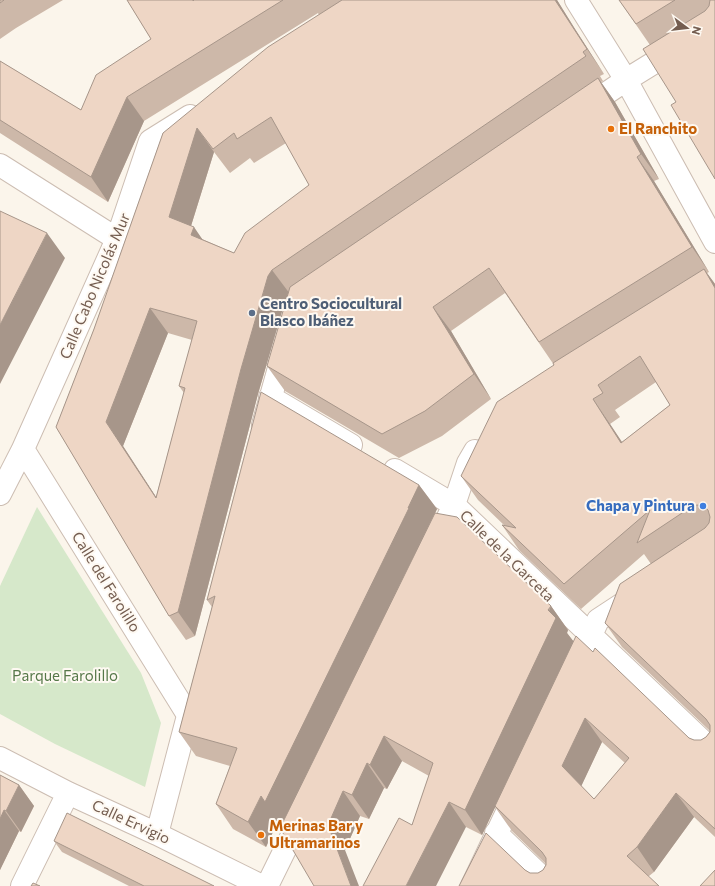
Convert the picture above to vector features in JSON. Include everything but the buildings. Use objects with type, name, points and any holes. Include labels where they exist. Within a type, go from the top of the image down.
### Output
[{"type":"street","points":[[576,0],[626,80],[715,242]]},
{"type":"street","points":[[570,118],[626,80],[715,25]]},
{"type":"street","name":"Calle Cabo Nicolás Mur","points":[[0,493],[23,449],[118,239],[150,141],[210,104]]},
{"type":"street","points":[[0,165],[118,239]]},
{"type":"street","points":[[259,443],[270,397],[289,332]]},
{"type":"street","name":"Calle de la Garceta","points":[[270,397],[454,505],[715,753]]},
{"type":"street","points":[[426,562],[454,505],[468,463],[486,432]]},
{"type":"street","name":"Calle del Farolillo","points":[[23,449],[188,715]]},
{"type":"street","points":[[578,664],[598,620],[650,586]]},
{"type":"street","points":[[158,834],[194,693]]},
{"type":"street","name":"Calle Ervigio","points":[[0,758],[68,793],[158,834],[262,886]]},
{"type":"street","points":[[472,886],[524,777]]},
{"type":"street","points":[[22,886],[68,793]]},
{"type":"street","points":[[267,886],[311,797]]},
{"type":"street","points":[[496,833],[551,886]]},
{"type":"green space","name":"Parque Farolillo","points":[[37,507],[141,673],[161,723],[145,787],[55,744],[0,714],[0,586]]},
{"type":"place","name":"El Ranchito","points":[[611,129]]},
{"type":"place","name":"Centro Sociocultural Blasco Ibáñez","points":[[252,313]]},
{"type":"place","name":"Chapa y Pintura","points":[[703,506]]},
{"type":"place","name":"Merinas Bar y Ultramarinos","points":[[261,835]]}]
